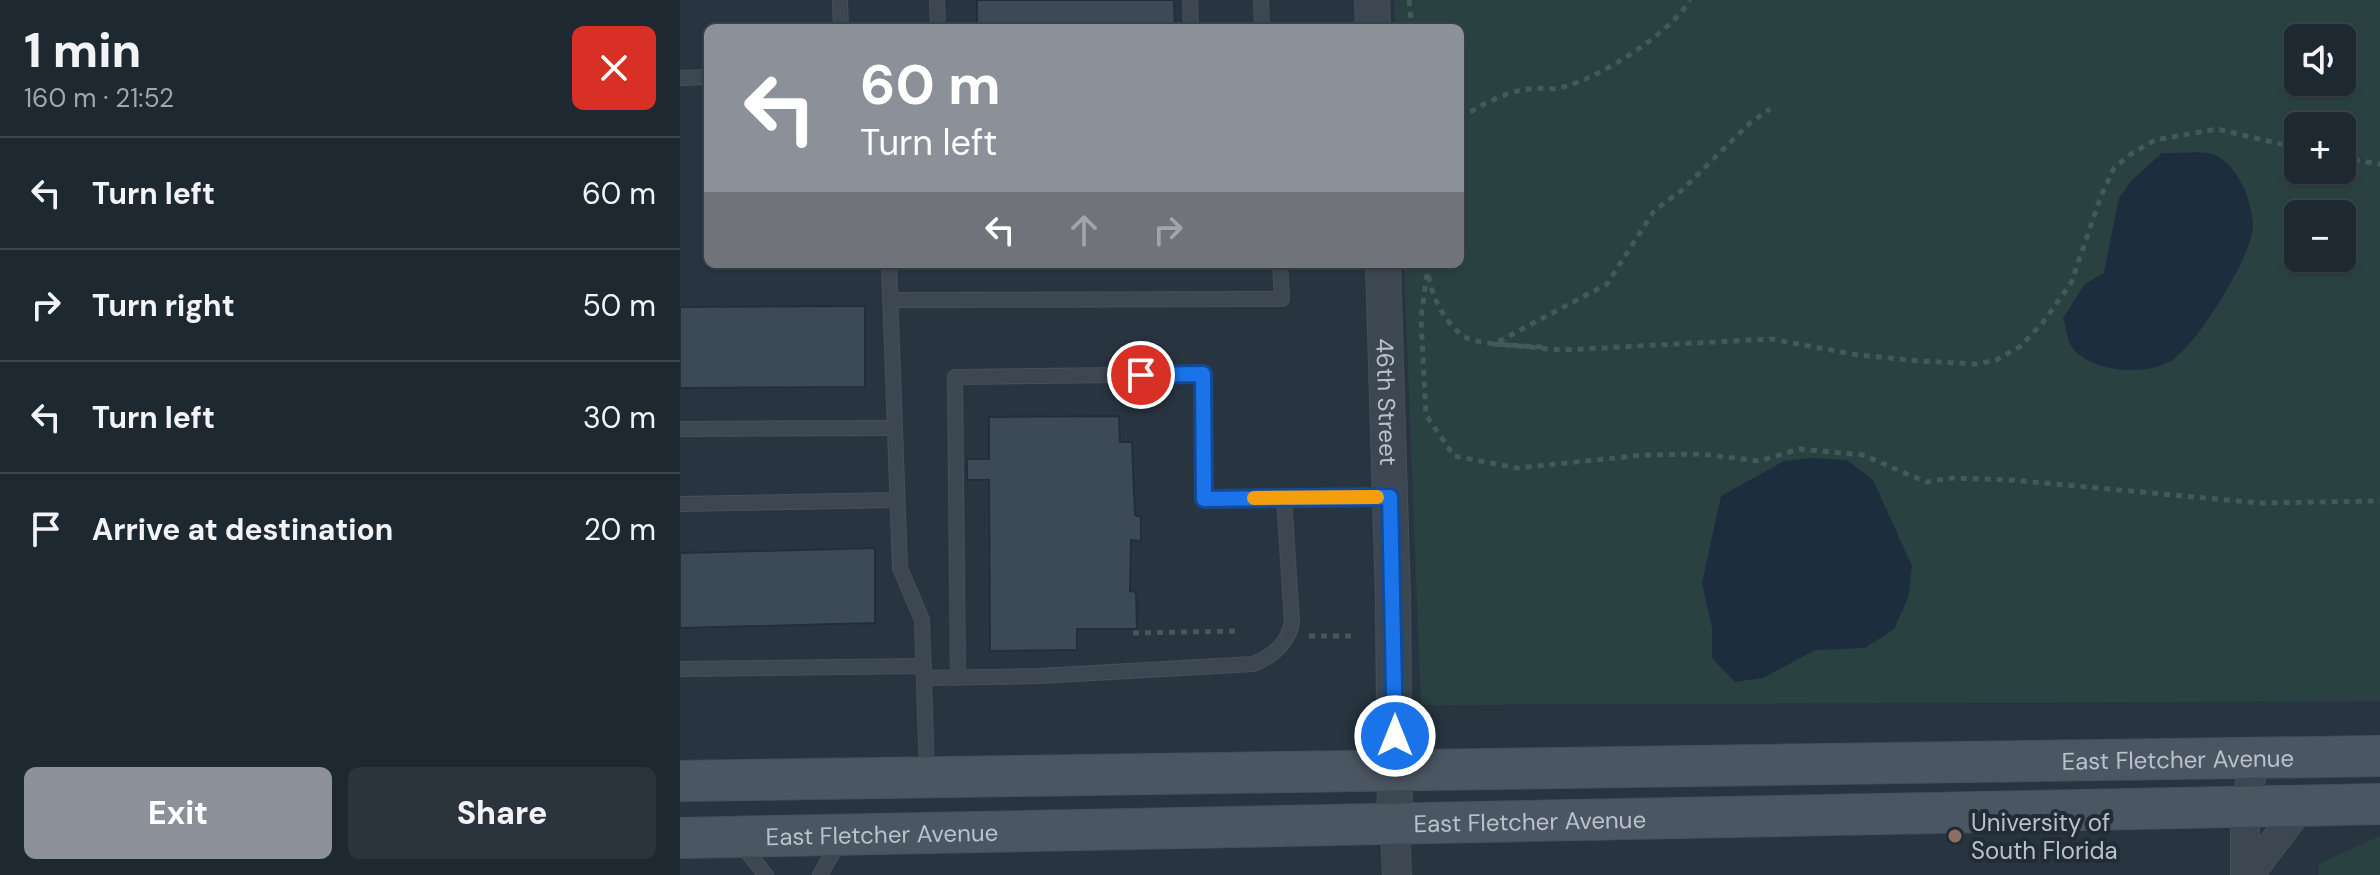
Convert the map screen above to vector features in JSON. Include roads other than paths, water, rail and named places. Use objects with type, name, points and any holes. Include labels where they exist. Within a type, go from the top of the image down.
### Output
[{"type":"main road","name":"East Fletcher Avenue","points":[[680,781],[1395,768],[2380,756]]},
{"type":"main road","name":"East Fletcher Avenue","points":[[680,838],[1395,826],[2244,820],[2302,805],[2380,804]]},
{"type":"street","points":[[1372,0],[1373,24]]},
{"type":"street","name":"46th Street","points":[[1383,268],[1395,826]]},
{"type":"street","points":[[2247,875],[2244,820],[2255,758]]},
{"type":"street","points":[[2247,875],[2302,805]]},
{"type":"street","points":[[1395,826],[1397,875]]},
{"type":"lane","points":[[840,0],[841,24]]},
{"type":"lane","points":[[937,0],[938,24]]},
{"type":"lane","points":[[1190,0],[1191,24]]},
{"type":"lane","points":[[1261,0],[1262,24]]},
{"type":"lane","points":[[680,78],[704,77]]},
{"type":"lane","points":[[889,268],[900,568],[922,620],[927,777]]},
{"type":"lane","points":[[890,300],[1282,299],[1280,268]]},
{"type":"lane","points":[[958,678],[955,377],[1203,374],[1204,499],[1390,497]]},
{"type":"lane","points":[[680,429],[894,428]]},
{"type":"lane","points":[[680,669],[924,672],[958,678],[1253,664],[1266,659],[1290,635],[1292,622],[1284,498]]},
{"type":"lane","points":[[680,504],[896,500]]},
{"type":"lane","points":[[820,875],[843,835]]},
{"type":"lane","points":[[734,837],[766,875]]},
{"type":"water","points":[[2162,153],[2205,153],[2225,161],[2238,176],[2247,195],[2253,224],[2251,238],[2235,275],[2210,317],[2174,359],[2163,365],[2135,370],[2106,367],[2081,356],[2072,347],[2063,318],[2085,284],[2104,273],[2119,198],[2132,180]]},
{"type":"water","points":[[1812,458],[1847,460],[1873,480],[1912,566],[1908,598],[1894,629],[1865,648],[1815,650],[1763,678],[1735,682],[1712,658],[1712,628],[1702,583],[1721,496],[1784,461]]},
{"type":"place","name":"University of South Florida","points":[[1955,836]]}]
